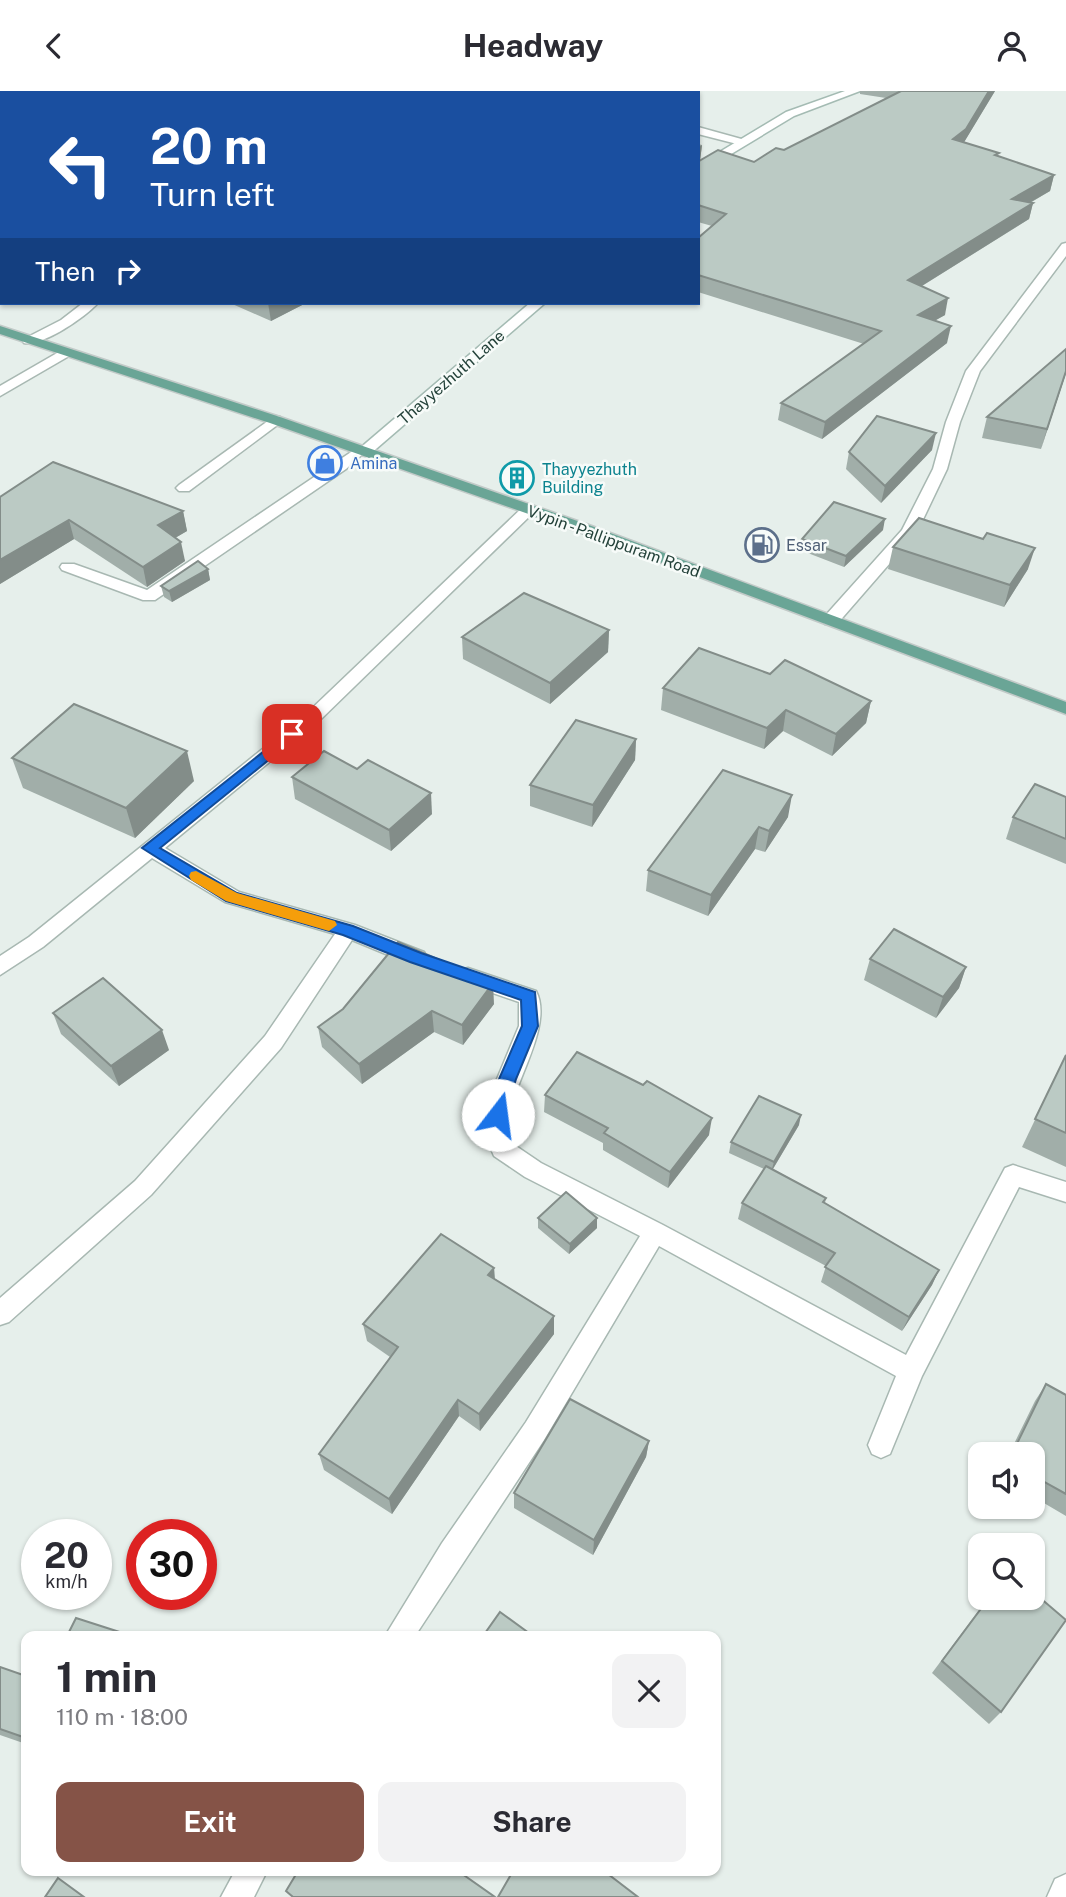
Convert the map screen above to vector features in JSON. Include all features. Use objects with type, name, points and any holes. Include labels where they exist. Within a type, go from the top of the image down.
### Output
[{"type":"main road","name":"Vypin - Pallippuram Road","points":[[0,330],[275,420],[831,620],[1066,708]]},
{"type":"street","points":[[700,170],[790,114],[855,91]]},
{"type":"street","points":[[700,131],[741,142]]},
{"type":"street","points":[[831,620],[909,532],[940,469],[953,422],[973,370],[1066,247]]},
{"type":"street","points":[[29,340],[66,323],[88,305]]},
{"type":"street","name":"Thayyezhuth Lane","points":[[68,567],[149,596],[362,451],[536,305]]},
{"type":"street","points":[[0,392],[64,353]]},
{"type":"street","points":[[184,488],[275,420]]},
{"type":"street","points":[[0,967],[36,942],[312,718],[528,510]]},
{"type":"street","points":[[150,848],[232,897],[348,930],[415,958],[529,997],[530,1026],[508,1079],[498,1115],[502,1149],[533,1170],[911,1371]]},
{"type":"street","points":[[0,1314],[143,1188],[273,1042],[348,930]]},
{"type":"street","points":[[881,1445],[911,1371],[1013,1175],[1066,1192]]},
{"type":"street","points":[[402,1631],[535,1431],[655,1233]]},
{"type":"street","points":[[237,1897],[249,1876]]},
{"type":"street","points":[[1063,1897],[1066,1890]]},
{"type":"building","points":[[901,91],[989,91],[966,129],[953,139],[999,153],[995,155],[1054,175],[1012,199],[1033,203],[908,280],[948,298],[918,315],[951,326],[825,422],[781,403],[881,331],[700,276],[700,236],[726,214],[700,206],[700,160],[718,150],[754,162],[776,148],[784,150]]},
{"type":"building","points":[[1066,349],[1066,371],[1047,429],[987,417]]},
{"type":"building","points":[[877,416],[936,433],[885,486],[849,452]]},
{"type":"building","points":[[53,462],[183,511],[158,525],[181,542],[143,567],[69,520],[0,560],[0,497]]},
{"type":"building","points":[[834,502],[885,519],[846,556],[802,539]]},
{"type":"building","points":[[919,518],[983,539],[987,533],[1035,548],[1010,585],[893,547]]},
{"type":"building","points":[[198,561],[208,569],[169,591],[161,586]]},
{"type":"building","points":[[524,593],[609,630],[550,683],[462,637]]},
{"type":"building","points":[[699,648],[770,674],[785,660],[871,701],[836,734],[786,710],[767,728],[663,688]]},
{"type":"building","points":[[74,704],[187,751],[126,808],[12,758]]},
{"type":"building","points":[[576,720],[636,739],[593,805],[530,785]]},
{"type":"building","points":[[324,751],[357,769],[368,760],[431,793],[389,830],[292,777]]},
{"type":"building","points":[[723,770],[792,795],[769,831],[759,827],[711,895],[648,870]]},
{"type":"building","points":[[1035,784],[1066,797],[1066,839],[1013,817]]},
{"type":"building","points":[[894,929],[966,967],[943,997],[870,959]]},
{"type":"building","points":[[398,942],[493,983],[462,1025],[432,1011],[359,1064],[318,1027],[343,1009]]},
{"type":"building","points":[[103,978],[162,1030],[111,1066],[53,1013]]},
{"type":"building","points":[[577,1052],[643,1085],[647,1081],[712,1118],[670,1172],[604,1133],[608,1128],[545,1095]]},
{"type":"building","points":[[1066,1055],[1066,1133],[1035,1119]]},
{"type":"building","points":[[759,1096],[801,1115],[774,1162],[731,1142]]},
{"type":"building","points":[[766,1166],[826,1198],[823,1202],[939,1270],[909,1317],[825,1267],[835,1253],[742,1203]]},
{"type":"building","points":[[566,1192],[597,1218],[570,1244],[538,1218]]},
{"type":"building","points":[[441,1234],[494,1268],[488,1275],[554,1316],[479,1414],[458,1400],[389,1499],[319,1454],[398,1347],[363,1324]]},
{"type":"building","points":[[1046,1384],[1066,1395],[1066,1494],[1045,1482],[1045,1442],[1018,1442]]},
{"type":"building","points":[[570,1399],[649,1441],[594,1540],[514,1493]]},
{"type":"building","points":[[1045,1602],[1066,1620],[1001,1712],[942,1661],[980,1610],[1045,1610]]},
{"type":"building","points":[[500,1612],[526,1631],[487,1631]]},
{"type":"building","points":[[76,1618],[116,1631],[70,1631]]},
{"type":"building","points":[[0,1667],[21,1674],[21,1736],[0,1729]]},
{"type":"building","points":[[295,1876],[465,1876],[495,1897],[293,1897],[286,1891]]},
{"type":"building","points":[[510,1876],[611,1876],[638,1897],[498,1897]]},
{"type":"building","points":[[58,1878],[84,1897],[45,1897]]},
{"type":"slow traffic","points":[[196,876],[232,897],[329,925]]},
{"type":"place","name":"Amina","points":[[325,463]]},
{"type":"place","name":"Thayyezhuth Building","points":[[517,478]]},
{"type":"place","name":"Essar","points":[[762,545]]},
{"type":"route","points":[[292,734],[150,848],[232,897],[348,930],[415,958],[529,997],[530,1026],[508,1079],[498,1115]]}]
